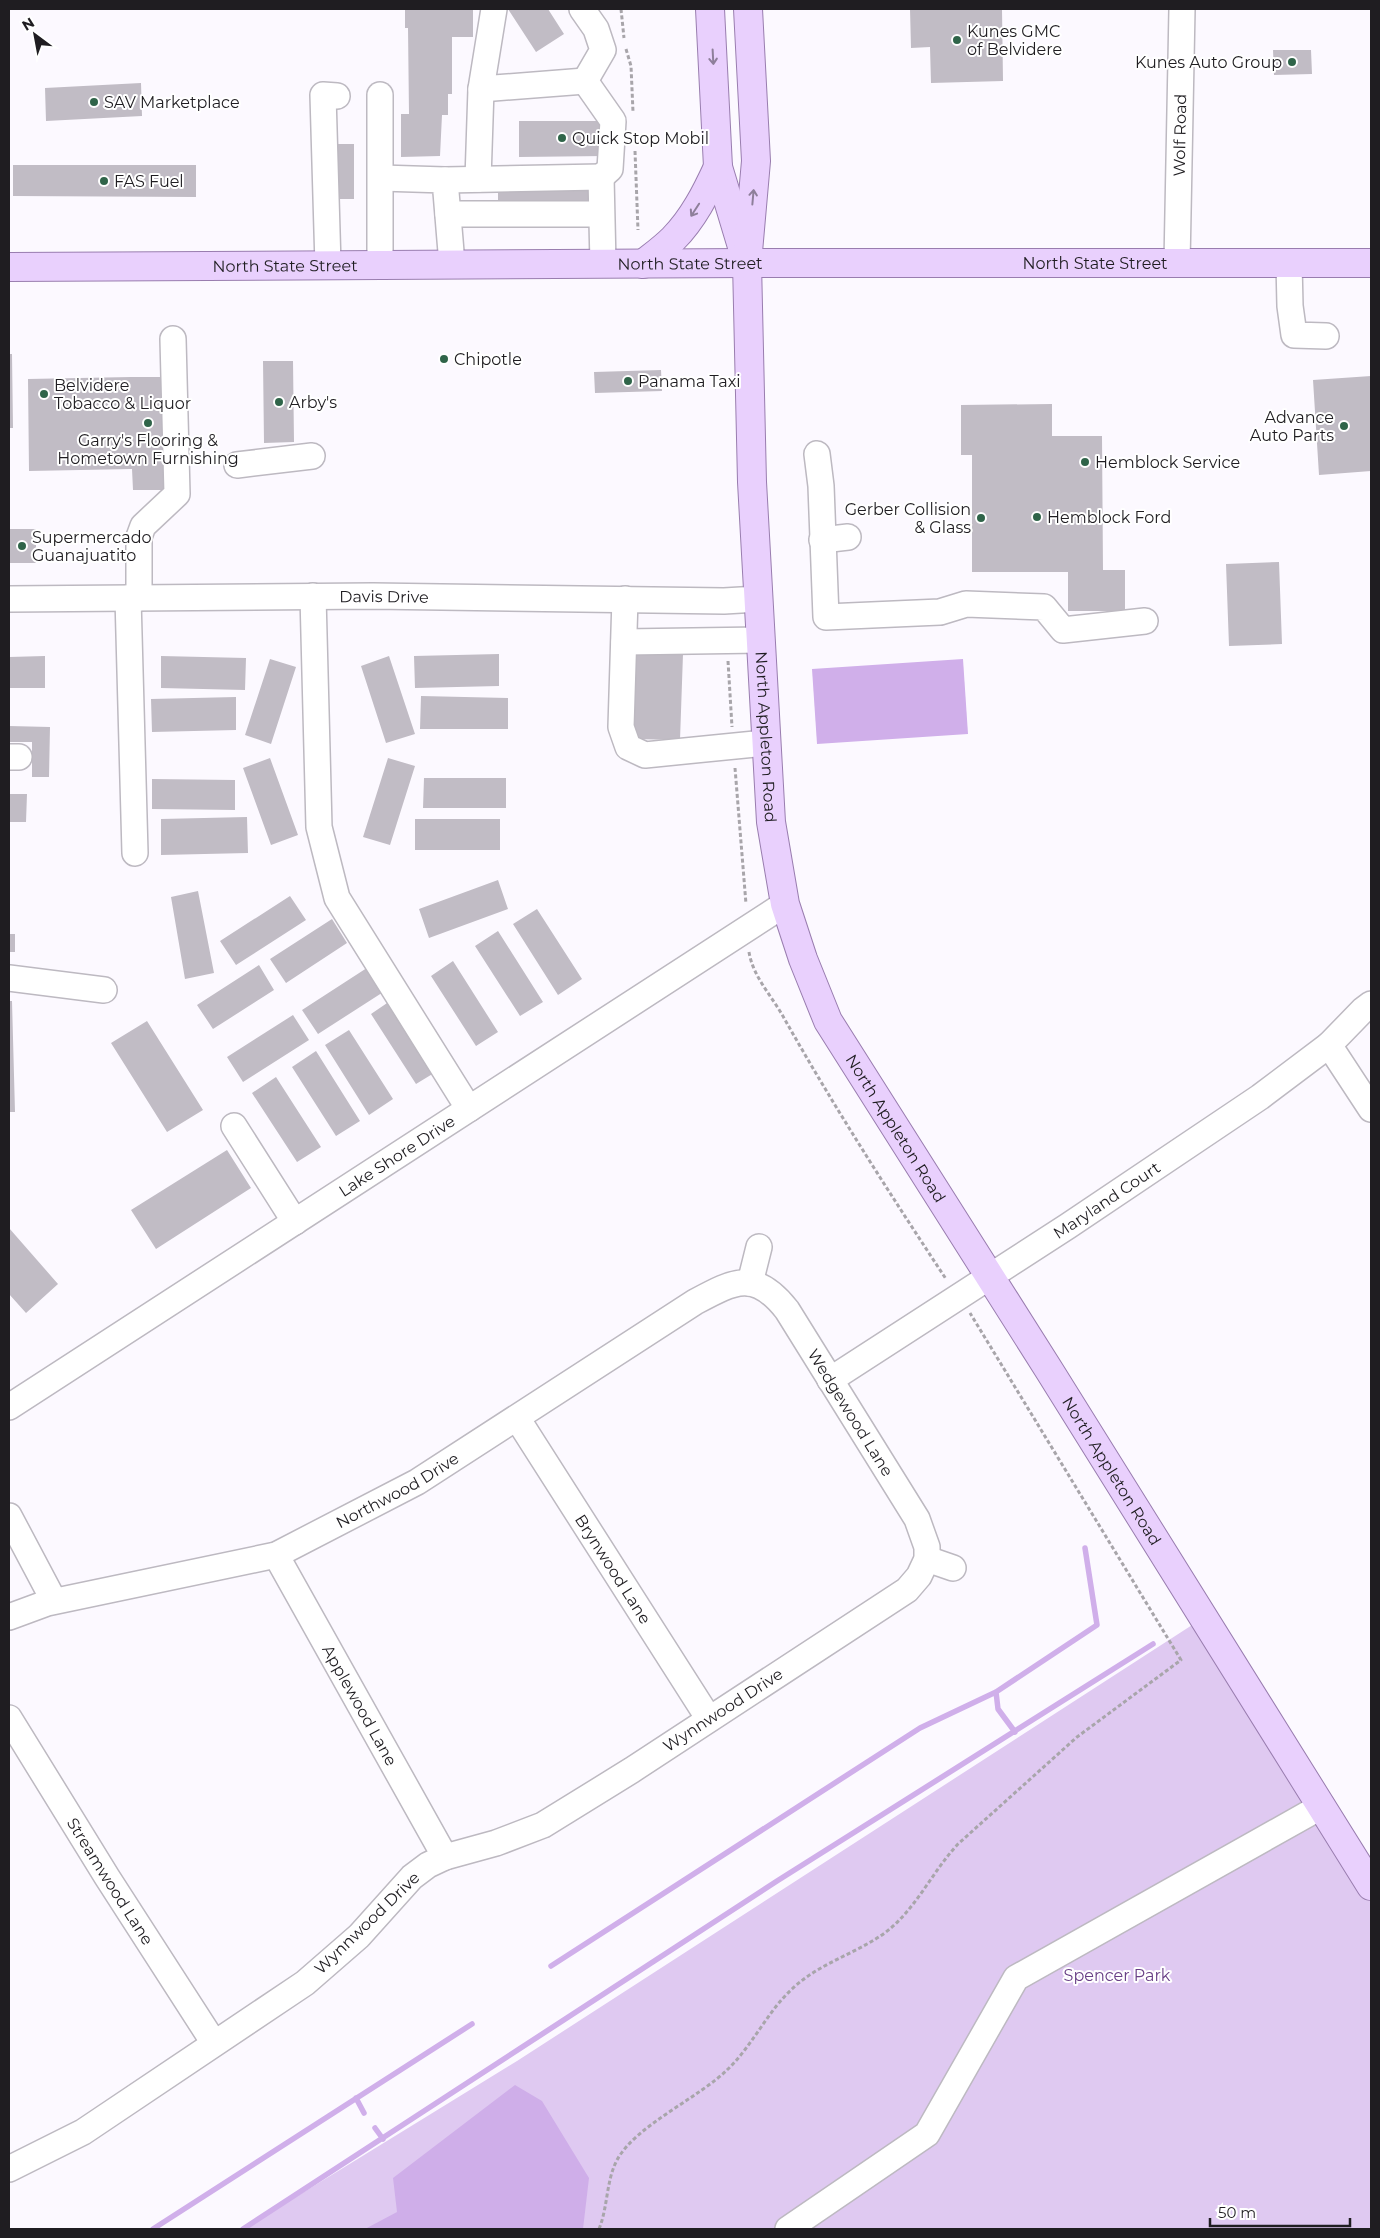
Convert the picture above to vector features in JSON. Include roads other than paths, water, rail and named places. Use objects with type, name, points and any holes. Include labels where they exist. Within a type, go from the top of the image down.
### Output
[{"type":"main road","points":[[710,9],[718,167],[747,263]]},
{"type":"main road","points":[[747,263],[756,161],[748,9]]},
{"type":"main road","points":[[643,264],[673,240],[691,217],[718,167]]},
{"type":"main road","name":"North State Street","points":[[9,267],[747,263],[1371,263]]},
{"type":"main road","name":"North Appleton Road","points":[[747,263],[752,482],[765,743],[771,822],[785,904],[803,959],[828,1021],[1371,1886]]},
{"type":"street","points":[[478,179],[481,89],[494,9]]},
{"type":"street","points":[[582,9],[596,29],[603,50],[585,80]]},
{"type":"street","name":"Wolf Road","points":[[1177,263],[1182,9]]},
{"type":"street","points":[[381,178],[445,180],[602,176],[610,169],[613,121],[585,80],[539,76],[481,89]]},
{"type":"street","points":[[328,266],[323,95],[336,96]]},
{"type":"street","points":[[380,95],[380,266]]},
{"type":"street","points":[[602,176],[603,264]]},
{"type":"street","points":[[445,180],[452,264]]},
{"type":"street","points":[[448,214],[601,214]]},
{"type":"street","points":[[1289,263],[1290,306],[1294,334],[1326,336]]},
{"type":"street","points":[[135,853],[133,598],[139,537],[144,526],[177,494],[173,339]]},
{"type":"street","points":[[817,454],[821,486],[826,617],[940,612],[966,604],[1044,607],[1063,630],[1145,621]]},
{"type":"street","points":[[237,465],[312,456]]},
{"type":"street","points":[[822,540],[848,537]]},
{"type":"street","points":[[313,596],[319,827],[337,898],[469,1109]]},
{"type":"street","name":"Davis Drive","points":[[9,599],[313,596],[758,600]]},
{"type":"street","points":[[625,599],[621,726],[628,747],[645,755],[765,743]]},
{"type":"street","points":[[624,642],[761,640]]},
{"type":"street","name":"Lake Shore Drive","points":[[9,1407],[785,904]]},
{"type":"street","points":[[9,978],[104,990]]},
{"type":"street","name":"Maryland Court","points":[[830,1380],[1172,1157],[1260,1097],[1329,1045],[1371,1004]]},
{"type":"street","points":[[1329,1045],[1371,1109]]},
{"type":"street","points":[[234,1126],[295,1222]]},
{"type":"street","points":[[750,1282],[759,1247]]},
{"type":"street","name":"Wedgewood Lane","points":[[750,1282],[778,1298],[918,1519],[927,1547],[927,1559]]},
{"type":"street","name":"Northwood Drive","points":[[9,1617],[54,1601],[276,1555],[417,1482],[695,1302],[729,1284],[750,1282]]},
{"type":"street","name":"Brynwood Lane","points":[[517,1418],[709,1719]]},
{"type":"street","points":[[9,1516],[54,1601]]},
{"type":"street","name":"Applewood Lane","points":[[276,1555],[445,1857]]},
{"type":"street","points":[[927,1559],[953,1568]]},
{"type":"street","name":"Wynnwood Drive","points":[[9,2169],[83,2132],[305,1983],[359,1936],[412,1877],[445,1857],[496,1842],[542,1825],[632,1770],[907,1590],[919,1576],[927,1559]]},
{"type":"street","name":"Streamwood Lane","points":[[9,1718],[107,1877],[214,2043]]},
{"type":"street","points":[[788,2229],[927,2134],[1016,1978],[1322,1806]]},
{"type":"waterway","points":[[551,1966],[920,1728],[996,1692],[1097,1625],[1085,1548]]},
{"type":"waterway","points":[[243,2229],[777,1881],[1153,1644]]},
{"type":"waterway","points":[[996,1692],[998,1709],[1015,1732]]},
{"type":"waterway","points":[[153,2229],[472,2024]]},
{"type":"waterway","points":[[356,2098],[364,2113]]},
{"type":"waterway","points":[[375,2128],[383,2139]]},
{"type":"place","name":"Kunes GMC of Belvidere","points":[[957,40]]},
{"type":"place","name":"Kunes Auto Group","points":[[1292,62]]},
{"type":"place","name":"SAV Marketplace","points":[[94,102]]},
{"type":"place","name":"Quick Stop Mobil","points":[[562,138]]},
{"type":"place","name":"FAS Fuel","points":[[104,181]]},
{"type":"place","name":"Chipotle","points":[[444,359]]},
{"type":"place","name":"Panama Taxi","points":[[628,381]]},
{"type":"place","name":"Belvidere Tobacco & Liquor","points":[[44,394]]},
{"type":"place","name":"Arby's","points":[[279,402]]},
{"type":"place","name":"Garry's Flooring & Hometown Furnishing","points":[[148,423]]},
{"type":"place","name":"Advance Auto Parts","points":[[1344,426]]},
{"type":"place","name":"Hemblock Service","points":[[1085,462]]},
{"type":"place","name":"Hemblock Ford","points":[[1037,517]]},
{"type":"place","name":"Gerber Collision & Glass","points":[[981,518]]},
{"type":"place","name":"Supermercado Guanajuatito","points":[[22,546]]},
{"type":"park label","name":"Spencer Park","points":[[1117,1975]]}]
